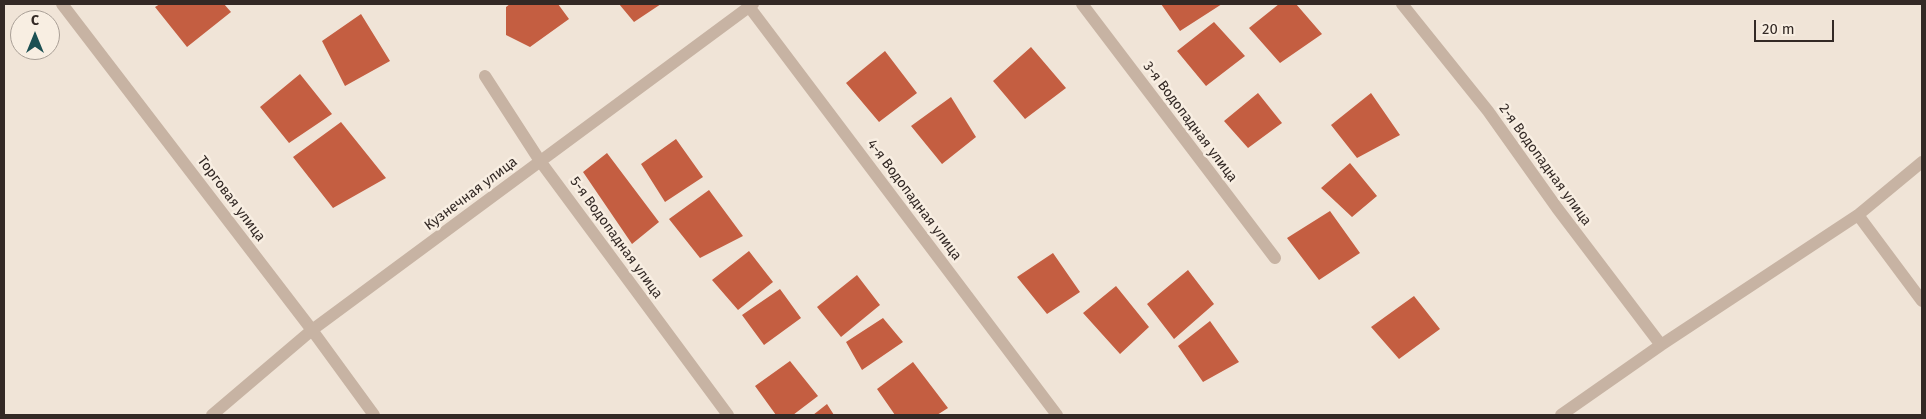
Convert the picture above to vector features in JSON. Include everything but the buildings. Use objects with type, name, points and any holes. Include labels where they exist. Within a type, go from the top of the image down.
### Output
[{"type":"street","name":"Торговая улица","points":[[62,4],[312,330],[374,415]]},
{"type":"street","name":"3-я Водопадная улица","points":[[1082,4],[1275,258]]},
{"type":"street","name":"2-я Водопадная улица","points":[[1402,4],[1488,111],[1557,208],[1661,345]]},
{"type":"street","name":"Кузнечная улица","points":[[212,415],[312,330],[749,5]]},
{"type":"street","name":"4-я Водопадная улица","points":[[749,5],[1057,415]]},
{"type":"street","name":"5-я Водопадная улица","points":[[485,76],[540,161],[728,415]]},
{"type":"street","points":[[1561,415],[1661,345],[1858,214],[1922,162]]},
{"type":"street","points":[[1858,214],[1922,301]]}]
